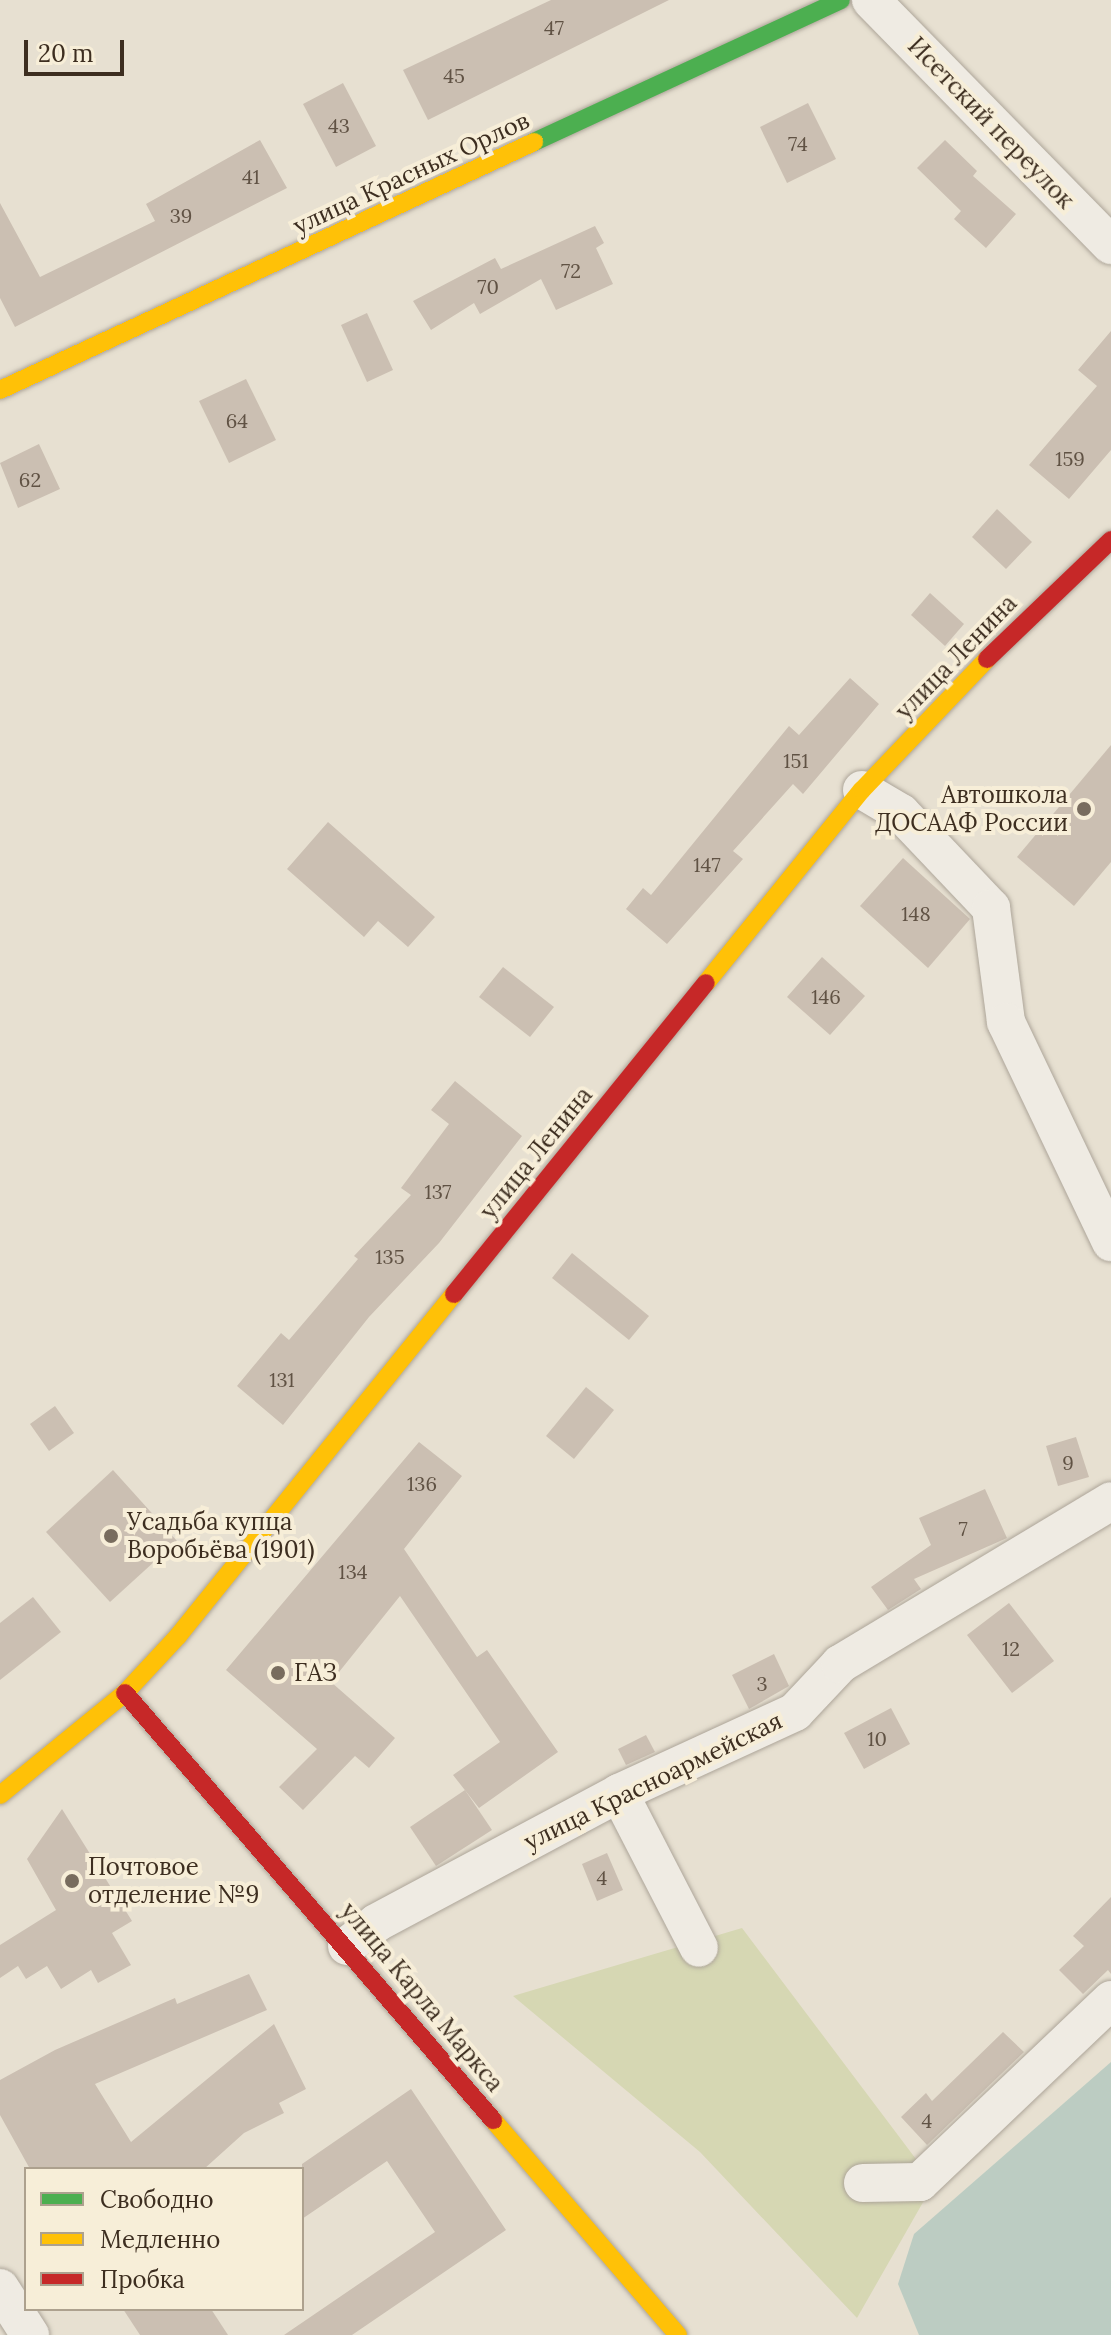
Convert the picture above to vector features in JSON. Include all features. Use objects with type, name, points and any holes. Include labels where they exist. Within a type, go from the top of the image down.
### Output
[{"type":"main road","name":"улица Красных Орлов","points":[[0,390],[841,0]]},
{"type":"main road","name":"улица Ленина","points":[[0,1795],[125,1693],[225,1582],[862,790],[1045,599],[1111,540]]},
{"type":"main road","name":"улица Карла Маркса","points":[[125,1693],[347,1946],[678,2335]]},
{"type":"street","name":"Исетский переулок","points":[[871,0],[1111,245]]},
{"type":"street","points":[[862,790],[901,813],[991,908],[1006,1022],[1111,1242]]},
{"type":"street","name":"улица Красноармейская","points":[[347,1946],[376,1923],[619,1793],[795,1712],[840,1664],[1111,1501]]},
{"type":"street","points":[[619,1793],[699,1948]]},
{"type":"street","points":[[863,2183],[920,2182],[1111,2000]]},
{"type":"street","points":[[0,2288],[30,2335]]},
{"type":"green space","points":[[742,1928],[934,2183],[857,2318],[700,2152],[513,1996]]},
{"type":"shaded area","points":[[1111,2062],[1111,2335],[919,2335],[898,2284],[914,2234]]},
{"type":"building","points":[[551,0],[669,0],[428,120],[403,70]]},
{"type":"building","points":[[343,83],[376,146],[336,167],[303,104]]},
{"type":"building","points":[[808,103],[836,159],[787,183],[760,127]]},
{"type":"building","points":[[260,140],[287,188],[15,327],[0,298],[0,203],[40,277],[155,221],[146,204]]},
{"type":"building","points":[[945,140],[977,171],[973,176],[1016,214],[986,248],[954,219],[961,211],[917,168]]},
{"type":"building","points":[[595,226],[604,243],[596,248],[613,284],[556,310],[541,279],[480,314],[474,303],[431,330],[413,301],[495,258],[501,269]]},
{"type":"building","points":[[367,313],[393,370],[367,382],[341,325]]},
{"type":"building","points":[[1111,331],[1111,450],[1069,499],[1029,465],[1097,386],[1078,370]]},
{"type":"building","points":[[246,379],[276,440],[229,463],[199,401]]},
{"type":"building","points":[[39,444],[60,489],[18,508],[0,463]]},
{"type":"building","points":[[997,509],[1032,542],[1006,569],[972,537]]},
{"type":"building","points":[[930,593],[964,624],[945,646],[911,615]]},
{"type":"building","points":[[850,678],[879,704],[803,794],[793,784],[733,851],[743,859],[667,944],[626,909],[643,888],[651,895],[789,726],[799,735]]},
{"type":"building","name":"Автошкола ДОСААФ России","points":[[1111,745],[1111,862],[1074,906],[1017,857]]},
{"type":"building","points":[[328,822],[435,917],[408,947],[378,921],[364,937],[287,869]]},
{"type":"building","points":[[903,858],[970,919],[928,968],[860,906]]},
{"type":"building","points":[[822,957],[865,996],[830,1035],[787,997]]},
{"type":"building","points":[[503,967],[554,1007],[530,1037],[479,997]]},
{"type":"building","points":[[455,1081],[522,1136],[439,1243],[369,1317],[283,1425],[237,1386],[281,1333],[289,1340],[358,1259],[354,1256],[411,1195],[401,1188],[449,1124],[431,1110]]},
{"type":"building","points":[[572,1253],[649,1316],[629,1340],[552,1278]]},
{"type":"building","points":[[586,1387],[614,1410],[574,1459],[546,1436]]},
{"type":"building","points":[[55,1406],[74,1433],[49,1451],[30,1424]]},
{"type":"building","points":[[1076,1437],[1089,1477],[1058,1486],[1046,1446]]},
{"type":"building","points":[[419,1442],[462,1476],[404,1549],[477,1657],[487,1650],[558,1752],[479,1808],[453,1775],[500,1742],[400,1596],[331,1682],[395,1738],[369,1768],[355,1756],[303,1810],[279,1787],[317,1749],[226,1670]]},
{"type":"building","name":"Усадьба купца Воробьёва (1901)","points":[[113,1470],[177,1541],[110,1602],[46,1532]]},
{"type":"building","points":[[985,1489],[1007,1538],[914,1579],[921,1589],[888,1610],[871,1587],[931,1545],[919,1518]]},
{"type":"building","points":[[33,1597],[61,1632],[0,1680],[0,1623]]},
{"type":"building","points":[[1009,1603],[1054,1661],[1012,1693],[967,1635]]},
{"type":"building","points":[[774,1654],[789,1686],[749,1709],[732,1675]]},
{"type":"building","points":[[891,1708],[910,1744],[864,1769],[844,1733]]},
{"type":"building","points":[[646,1735],[655,1752],[626,1765],[618,1749]]},
{"type":"building","points":[[465,1790],[492,1830],[436,1866],[410,1827]]},
{"type":"building","points":[[62,1809],[132,1921],[112,1933],[131,1965],[98,1983],[91,1970],[61,1989],[47,1966],[26,1979],[18,1966],[0,1978],[0,1945],[56,1910],[27,1859]]},
{"type":"building","points":[[607,1853],[623,1890],[597,1901],[582,1864]]},
{"type":"building","points":[[1111,1897],[1111,1974],[1108,1970],[1083,1994],[1059,1970],[1084,1946],[1073,1936]]},
{"type":"building","points":[[249,1974],[267,2010],[95,2084],[131,2142],[274,2024],[306,2089],[279,2103],[284,2113],[244,2133],[206,2167],[29,2167],[0,2115],[0,2080],[55,2050],[175,1998],[177,2004]]},
{"type":"building","points":[[1003,2032],[1024,2052],[927,2145],[901,2117],[926,2093],[932,2101]]},
{"type":"building","points":[[411,2089],[506,2230],[352,2335],[284,2335],[435,2232],[387,2161],[304,2218],[302,2164]]},
{"type":"building","points":[[124,2311],[212,2311],[228,2335],[140,2335]]},
{"type":"traffic: fast","points":[[534,142],[841,0]]},
{"type":"traffic: slow","points":[[0,390],[534,142]]},
{"type":"traffic: slow","points":[[706,983],[862,790],[987,659]]},
{"type":"traffic: slow","points":[[0,1795],[125,1693],[178,1636],[454,1294]]},
{"type":"traffic: slow","points":[[493,2120],[678,2335]]},
{"type":"traffic: jam","points":[[987,659],[1111,540]]},
{"type":"traffic: jam","points":[[454,1294],[706,983]]},
{"type":"traffic: jam","points":[[125,1693],[493,2120]]},
{"type":"place","name":"Автошкола ДОСААФ России","points":[[1084,809]]},
{"type":"place","name":"Усадьба купца Воробьёва (1901)","points":[[111,1536]]},
{"type":"place","name":"ГАЗ","points":[[278,1673]]},
{"type":"place","name":"Почтовое отделение №9","points":[[72,1881]]}]
